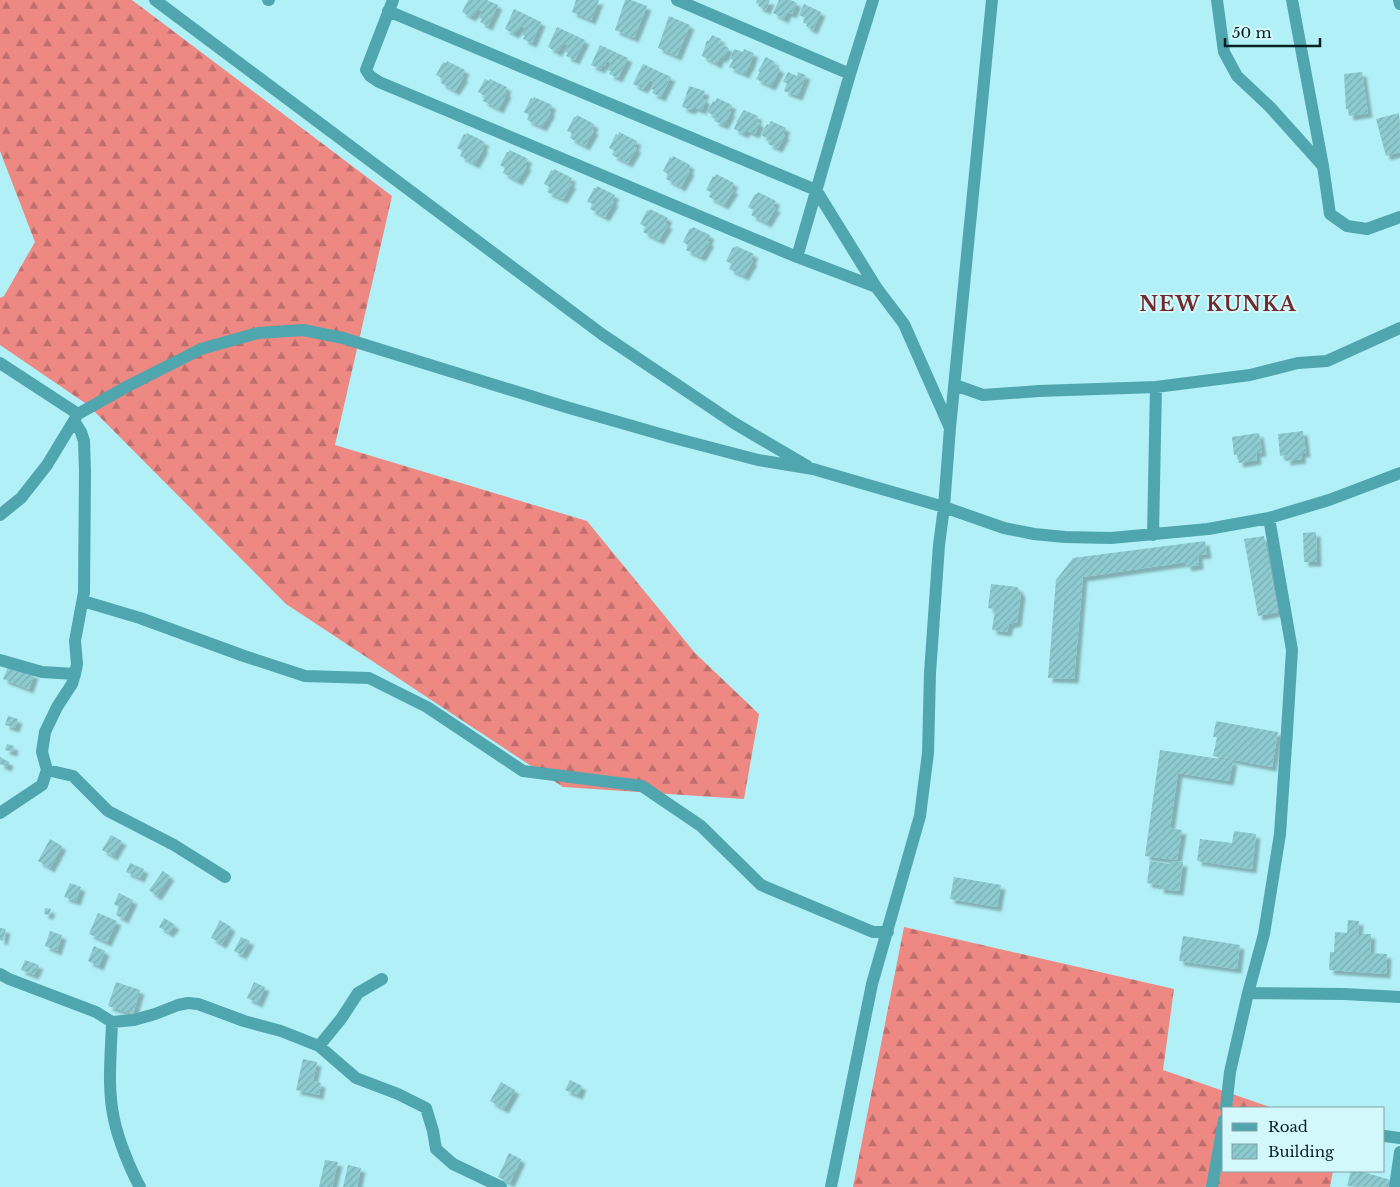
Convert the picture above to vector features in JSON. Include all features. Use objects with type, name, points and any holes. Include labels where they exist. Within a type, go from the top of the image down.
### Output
[{"type":"street","points":[[155,0],[604,335],[734,423],[813,470]]},
{"type":"street","points":[[677,0],[850,74]]},
{"type":"street","points":[[797,257],[850,74],[874,0]]},
{"type":"street","points":[[831,1187],[872,984],[888,932],[921,807],[928,753],[930,673],[939,545],[992,0]]},
{"type":"street","points":[[1217,0],[1224,52],[1237,76],[1270,107],[1323,166]]},
{"type":"street","points":[[1292,0],[1330,214],[1346,226],[1367,229],[1400,217]]},
{"type":"street","points":[[876,287],[797,257],[379,82],[370,76],[366,70],[391,6],[816,190],[876,287],[904,324],[950,428]]},
{"type":"street","points":[[955,385],[983,395],[1156,387],[1250,375],[1298,363],[1327,361],[1400,328]]},
{"type":"street","points":[[0,515],[20,498],[47,465],[76,417],[128,386],[201,349],[258,333],[303,330],[343,338],[566,407],[674,438],[758,460],[813,470],[944,507],[1004,528],[1034,534],[1111,538],[1208,529],[1269,518],[1329,500],[1400,473]]},
{"type":"street","points":[[0,363],[76,417],[84,441],[83,602],[74,641],[77,664],[75,674],[72,684],[46,732],[42,752],[47,770],[42,785],[0,813]]},
{"type":"street","points":[[1154,535],[1156,387]]},
{"type":"street","points":[[1226,1107],[1230,1072],[1264,934],[1280,834],[1292,650],[1269,518]]},
{"type":"street","points":[[83,602],[140,618],[305,676],[369,678],[427,707],[523,771],[642,786],[701,826],[761,885],[873,932],[888,932]]},
{"type":"street","points":[[0,660],[42,672],[75,674]]},
{"type":"street","points":[[47,770],[73,776],[108,811],[174,845],[225,877]]},
{"type":"street","points":[[0,974],[96,1012],[112,1022],[155,1014],[178,1005],[198,1004],[244,1021],[281,1031],[319,1046],[356,1078],[398,1094],[426,1108],[436,1149],[453,1164],[501,1187]]},
{"type":"street","points":[[319,1046],[341,1019],[358,993],[382,979]]},
{"type":"street","points":[[1248,993],[1344,994],[1400,997]]},
{"type":"street","points":[[112,1022],[111,1064],[114,1118],[140,1187]]},
{"type":"street","points":[[1212,1187],[1222,1131]]},
{"type":"street","points":[[1385,1136],[1400,1138]]},
{"type":"street","points":[[1395,1187],[1400,1152]]},
{"type":"green space","points":[[0,0],[132,0],[392,196],[335,445],[587,521],[695,653],[759,714],[744,799],[563,787],[286,604],[88,405],[0,345],[0,298],[4,296],[35,242],[0,151]]},
{"type":"green space","points":[[904,927],[1174,989],[1163,1070],[1270,1107],[1222,1107],[1222,1172],[1333,1172],[1330,1187],[853,1187]]},
{"type":"building","points":[[468,0],[487,0],[498,5],[488,26],[480,22],[482,19],[479,18],[482,11],[478,9],[471,17],[462,12]]},
{"type":"building","points":[[576,0],[599,0],[591,20],[572,12]]},
{"type":"building","points":[[625,0],[631,0],[647,6],[634,38],[615,30]]},
{"type":"building","points":[[757,0],[770,0],[766,10],[758,6]]},
{"type":"building","points":[[779,0],[791,0],[797,3],[792,14],[787,12],[784,19],[773,13]]},
{"type":"building","points":[[804,4],[821,12],[813,30],[803,23],[805,18],[799,15]]},
{"type":"building","points":[[514,9],[541,22],[532,43],[523,39],[525,36],[522,35],[525,28],[521,26],[514,34],[505,29]]},
{"type":"building","points":[[669,16],[690,25],[677,56],[658,48]]},
{"type":"building","points":[[557,27],[585,40],[575,60],[566,56],[568,53],[565,52],[568,45],[564,43],[557,52],[548,47]]},
{"type":"building","points":[[712,35],[721,39],[719,43],[729,48],[723,58],[720,57],[717,64],[702,56],[707,40],[709,41]]},
{"type":"building","points":[[600,45],[628,58],[618,78],[609,74],[611,71],[608,70],[611,63],[607,61],[604,66],[602,65],[601,69],[591,65]]},
{"type":"building","points":[[734,49],[743,52],[744,49],[754,53],[745,74],[729,67],[733,60],[730,59]]},
{"type":"building","points":[[766,57],[775,62],[773,65],[780,69],[771,86],[756,79]]},
{"type":"building","points":[[447,61],[465,70],[462,76],[464,77],[455,91],[441,83],[443,79],[436,75],[443,62],[446,63]]},
{"type":"building","points":[[643,64],[671,77],[661,97],[652,93],[654,90],[651,89],[654,82],[650,80],[643,89],[633,84]]},
{"type":"building","points":[[788,72],[797,76],[798,72],[806,75],[798,96],[784,91],[787,83],[783,82]]},
{"type":"building","points":[[1362,72],[1368,113],[1349,116],[1348,109],[1346,109],[1344,74]]},
{"type":"building","points":[[485,79],[489,81],[490,79],[507,87],[505,92],[507,93],[499,109],[483,101],[485,96],[478,92]]},
{"type":"building","points":[[689,86],[705,91],[702,98],[706,100],[702,110],[693,107],[691,110],[682,107]]},
{"type":"building","points":[[534,97],[552,105],[549,111],[551,112],[542,127],[527,120],[529,115],[524,112],[531,98],[533,99]]},
{"type":"building","points":[[717,98],[732,105],[729,111],[731,112],[724,125],[714,121],[716,117],[707,112],[713,101],[715,102]]},
{"type":"building","points":[[744,110],[758,116],[756,121],[760,123],[755,134],[746,130],[744,134],[734,129]]},
{"type":"building","points":[[1399,113],[1400,152],[1386,156],[1376,119]]},
{"type":"building","points":[[577,115],[594,124],[592,129],[594,131],[585,146],[570,138],[572,133],[567,131]]},
{"type":"building","points":[[771,121],[786,128],[783,134],[785,135],[778,148],[768,144],[770,140],[761,135],[767,124],[769,125]]},
{"type":"building","points":[[619,132],[637,141],[634,147],[637,148],[628,163],[612,155],[615,151],[609,148]]},
{"type":"building","points":[[467,133],[485,142],[482,147],[484,148],[475,164],[460,156],[463,151],[457,148],[464,134],[466,135]]},
{"type":"building","points":[[510,150],[528,159],[525,164],[527,166],[518,181],[503,173],[505,168],[500,165]]},
{"type":"building","points":[[673,156],[690,165],[688,170],[690,171],[681,187],[666,179],[668,174],[663,171],[670,157],[672,158]]},
{"type":"building","points":[[554,169],[572,178],[569,183],[572,184],[563,199],[547,192],[550,187],[544,184],[551,170],[553,171]]},
{"type":"building","points":[[716,174],[734,183],[731,188],[734,190],[724,205],[709,197],[711,192],[706,190]]},
{"type":"building","points":[[597,186],[615,195],[612,200],[614,202],[605,217],[590,209],[593,204],[587,202]]},
{"type":"building","points":[[758,192],[776,201],[773,206],[776,208],[767,223],[751,215],[754,210],[748,207]]},
{"type":"building","points":[[650,209],[668,218],[665,223],[668,225],[659,240],[643,232],[646,227],[640,224],[647,210],[649,211]]},
{"type":"building","points":[[693,227],[710,235],[707,241],[710,242],[701,257],[686,250],[688,245],[683,242],[690,228]]},
{"type":"building","points":[[736,246],[754,254],[751,260],[753,261],[744,276],[729,269],[732,264],[726,261],[733,247],[735,248]]},
{"type":"building","points":[[1303,431],[1306,453],[1301,453],[1302,459],[1286,461],[1286,455],[1280,456],[1278,434]]},
{"type":"building","points":[[1259,433],[1262,452],[1256,453],[1257,460],[1239,463],[1237,455],[1234,455],[1232,437]]},
{"type":"building","points":[[1316,532],[1317,562],[1304,562],[1303,533]]},
{"type":"building","points":[[1264,536],[1278,612],[1258,616],[1244,539]]},
{"type":"building","points":[[1205,541],[1207,554],[1198,555],[1199,565],[1187,567],[1186,562],[1083,577],[1074,679],[1048,678],[1056,580],[1073,558]]},
{"type":"building","points":[[991,584],[1017,587],[1021,593],[1017,622],[1009,624],[1007,632],[992,630],[995,609],[988,608]]},
{"type":"building","points":[[8,667],[34,674],[29,689],[3,679]]},
{"type":"building","points":[[8,716],[18,719],[15,728],[5,725]]},
{"type":"building","points":[[1216,721],[1278,732],[1272,767],[1213,756],[1217,737],[1213,737]]},
{"type":"building","points":[[7,744],[14,746],[13,752],[5,750]]},
{"type":"building","points":[[1160,750],[1233,761],[1229,781],[1178,773],[1170,828],[1182,830],[1177,860],[1145,856]]},
{"type":"building","points":[[0,757],[9,762],[7,767],[0,764]]},
{"type":"building","points":[[1234,831],[1256,834],[1252,869],[1197,861],[1200,839],[1232,843]]},
{"type":"building","points":[[111,835],[122,841],[113,856],[102,850]]},
{"type":"building","points":[[50,839],[62,846],[50,868],[38,861]]},
{"type":"building","points":[[1150,861],[1170,864],[1170,861],[1183,862],[1179,891],[1159,889],[1160,885],[1147,883]]},
{"type":"building","points":[[130,863],[144,869],[140,878],[126,872]]},
{"type":"building","points":[[163,871],[170,876],[157,896],[149,890]]},
{"type":"building","points":[[954,877],[1001,885],[997,907],[950,899]]},
{"type":"building","points":[[70,883],[81,887],[76,901],[64,897]]},
{"type":"building","points":[[119,893],[133,900],[124,919],[116,915],[119,907],[114,904]]},
{"type":"building","points":[[45,908],[51,909],[49,915],[44,914]]},
{"type":"building","points":[[98,913],[117,921],[107,942],[89,934]]},
{"type":"building","points":[[164,918],[175,925],[169,933],[159,927]]},
{"type":"building","points":[[220,920],[231,927],[222,944],[211,938]]},
{"type":"building","points":[[1348,920],[1359,921],[1358,934],[1371,934],[1370,953],[1387,954],[1386,974],[1329,970],[1330,952],[1334,952],[1335,932],[1347,933]]},
{"type":"building","points":[[0,928],[6,929],[3,941],[0,940]]},
{"type":"building","points":[[50,931],[62,935],[57,951],[45,946]]},
{"type":"building","points":[[1183,936],[1240,945],[1237,969],[1179,961]]},
{"type":"building","points":[[241,937],[250,941],[242,955],[234,951]]},
{"type":"building","points":[[94,946],[105,951],[99,966],[88,961]]},
{"type":"building","points":[[25,960],[39,965],[34,975],[21,970]]},
{"type":"building","points":[[116,982],[140,990],[133,1014],[108,1006]]},
{"type":"building","points":[[254,982],[265,987],[258,1003],[247,998]]},
{"type":"building","points":[[303,1059],[317,1062],[313,1081],[321,1083],[319,1095],[296,1090]]},
{"type":"building","points":[[570,1080],[582,1086],[578,1095],[565,1090]]},
{"type":"building","points":[[501,1082],[515,1090],[504,1109],[490,1101]]},
{"type":"building","points":[[509,1153],[521,1159],[510,1183],[498,1177]]},
{"type":"building","points":[[325,1160],[338,1162],[332,1187],[319,1187]]},
{"type":"building","points":[[348,1165],[361,1168],[357,1187],[343,1187]]},
{"type":"building","points":[[1351,1172],[1363,1172],[1391,1180],[1389,1187],[1347,1186]]},
{"type":"district","name":"NEW KUNKA","points":[[1218,304]]}]
